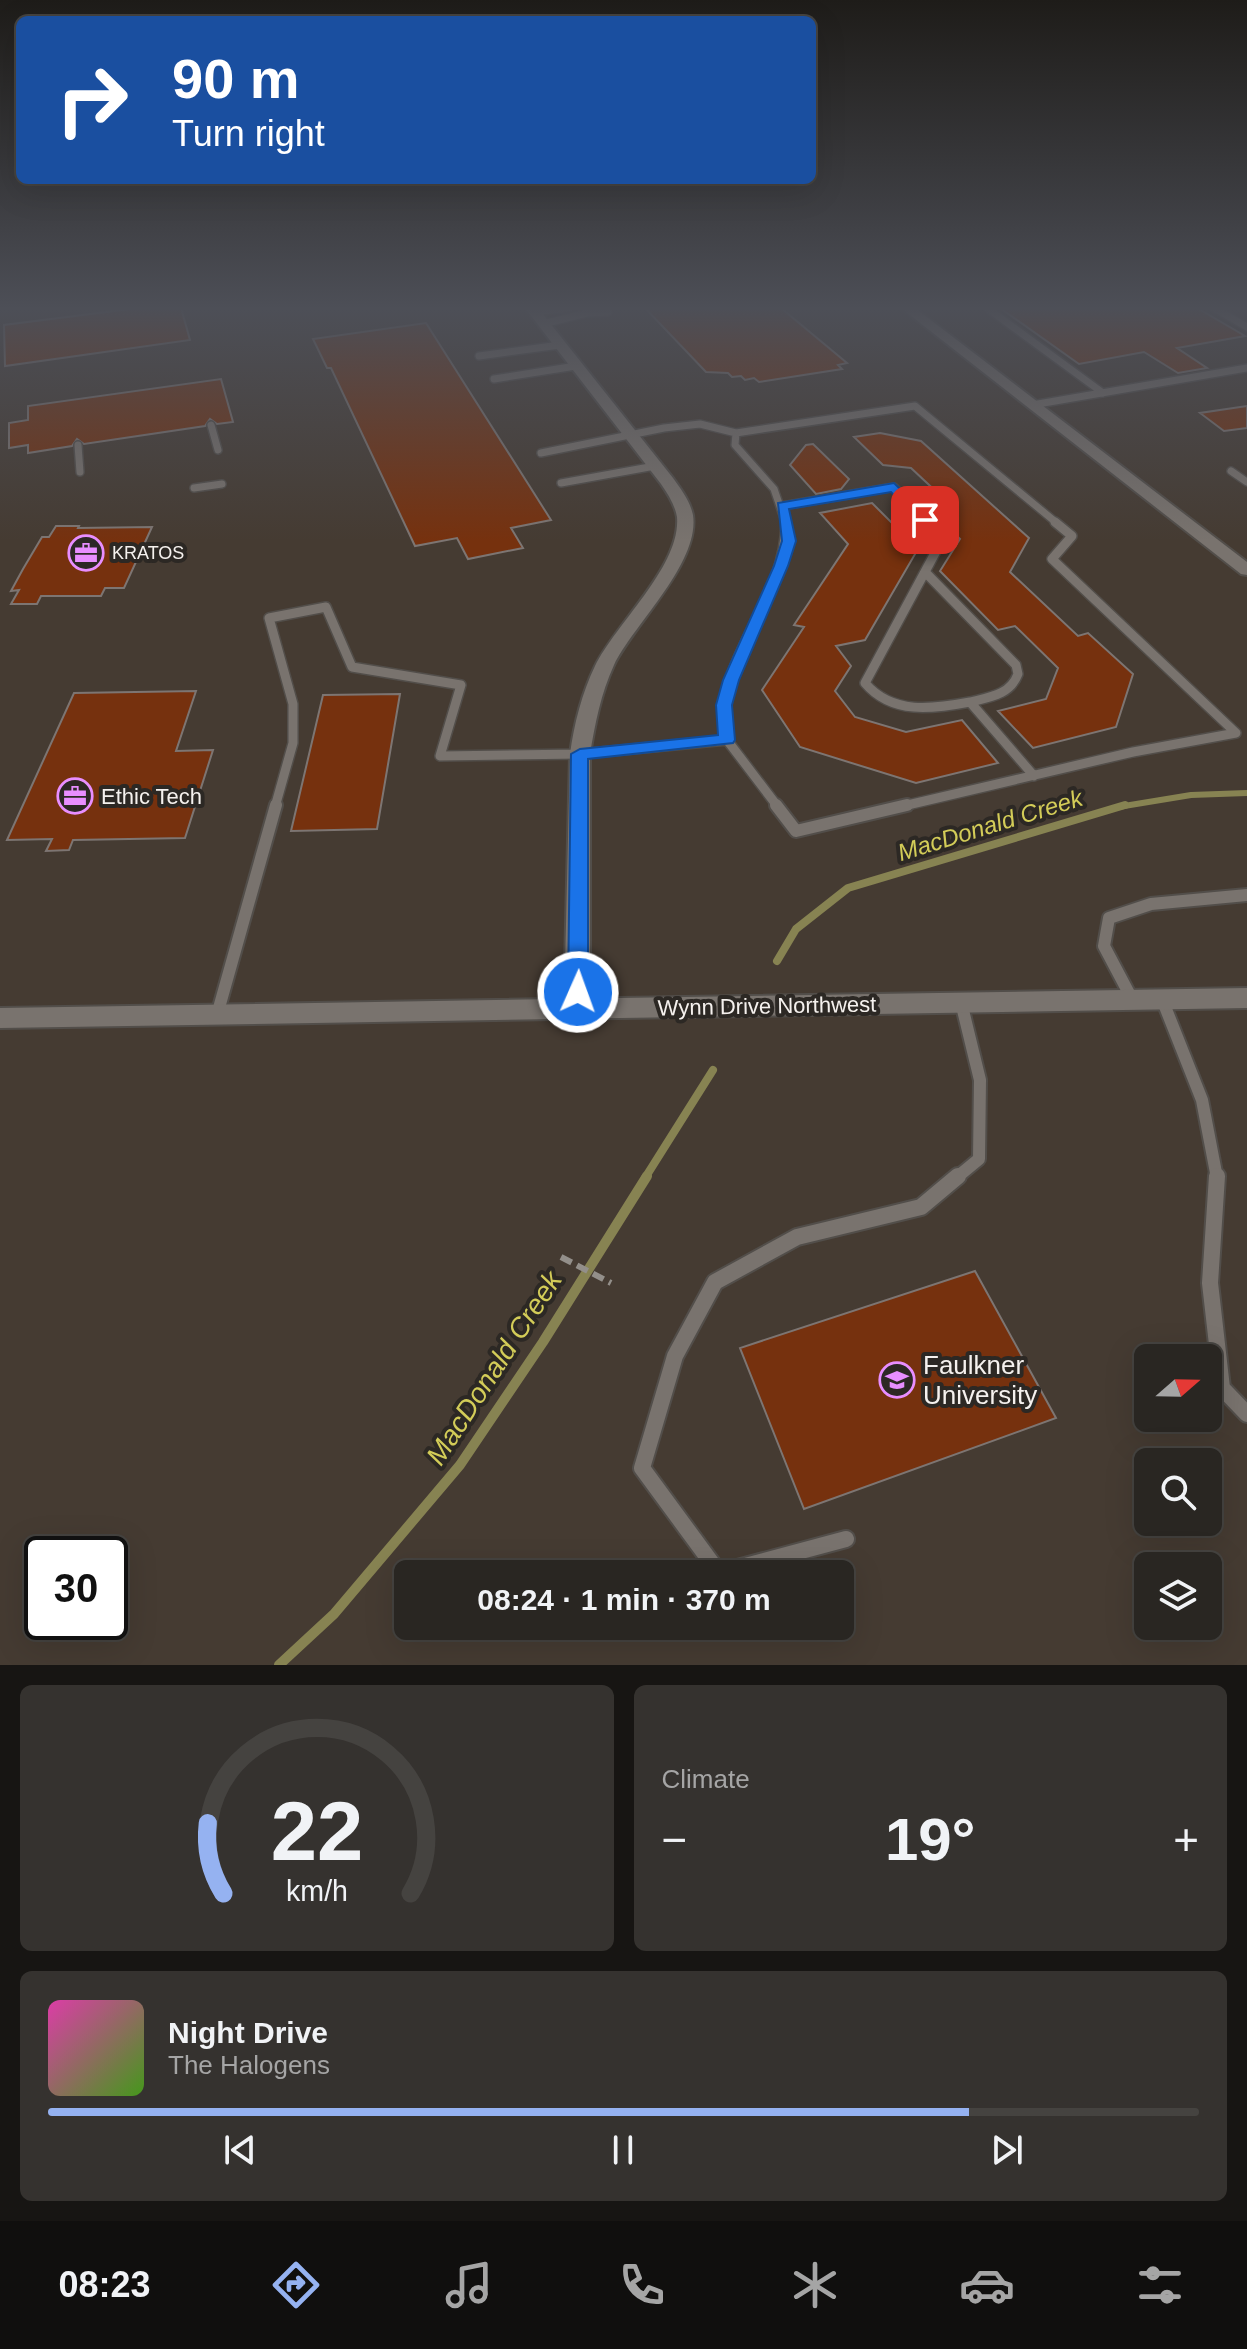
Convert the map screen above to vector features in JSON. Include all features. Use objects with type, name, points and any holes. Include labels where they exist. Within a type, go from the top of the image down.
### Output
[{"type":"street","points":[[577,1009],[580,754],[589,708],[606,664],[675,555],[685,530],[682,506],[655,466],[591,386]]},
{"type":"street","points":[[1007,386],[1247,570]]},
{"type":"street","name":"Wynn Drive Northwest","points":[[0,1018],[1247,998]]},
{"type":"lane","points":[[1093,386],[1103,393]]},
{"type":"lane","points":[[1032,405],[1145,386]]},
{"type":"lane","points":[[541,453],[664,428],[700,424],[736,433],[915,406],[1072,536],[1052,559],[1236,733],[1133,752],[796,831],[727,740],[724,705],[731,680],[789,541],[777,492],[735,445],[736,433]]},
{"type":"lane","points":[[211,425],[218,450]]},
{"type":"lane","points":[[78,445],[80,472]]},
{"type":"lane","points":[[561,483],[655,466]]},
{"type":"lane","points":[[1231,471],[1247,482]]},
{"type":"lane","points":[[194,488],[222,484]]},
{"type":"lane","points":[[782,506],[894,487],[940,536],[941,542],[865,683],[882,699],[934,710],[1003,694],[1011,688],[1018,674],[1016,665],[925,572]]},
{"type":"lane","points":[[217,1015],[293,743],[293,704],[269,618],[326,607],[352,667],[461,685],[440,756],[580,754],[727,740]]},
{"type":"lane","points":[[970,702],[1034,776]]},
{"type":"lane","points":[[1132,999],[1104,946],[1109,918],[1151,904],[1247,895]]},
{"type":"lane","points":[[1162,999],[1202,1100],[1217,1177],[1210,1283],[1222,1388],[1247,1414]]},
{"type":"lane","points":[[846,1539],[719,1573],[642,1468],[675,1356],[715,1282],[797,1237],[921,1207],[979,1159],[980,1080],[961,1002]]},
{"type":"path","points":[[561,1257],[611,1283]]},
{"type":"shaded area","points":[[0,386],[1247,386],[1247,1665],[0,1665]]},
{"type":"building","points":[[173,386],[223,386],[233,422],[217,424],[210,419],[205,426],[84,444],[77,439],[72,446],[28,453],[28,445],[9,448],[9,423],[28,420],[28,406]]},
{"type":"building","points":[[339,386],[466,386],[551,520],[511,528],[523,548],[468,559],[457,538],[415,546]]},
{"type":"building","points":[[1247,406],[1247,428],[1224,431],[1200,413]]},
{"type":"building","points":[[880,433],[921,441],[1029,538],[1010,572],[1078,636],[1088,633],[1133,674],[1116,727],[1033,748],[998,711],[1046,699],[1058,668],[1015,626],[998,630],[940,571],[960,539],[922,502],[943,498],[911,468],[883,465],[854,437]]},
{"type":"building","points":[[813,444],[849,479],[841,489],[816,494],[790,465],[806,445]]},
{"type":"building","points":[[872,503],[918,549],[865,640],[836,646],[851,666],[835,691],[855,717],[906,732],[962,720],[998,763],[916,783],[800,747],[762,690],[804,627],[794,625],[848,544],[820,513]]},
{"type":"building","name":"KRATOS","points":[[56,526],[152,527],[124,588],[105,588],[101,596],[41,596],[37,604],[11,604],[19,590],[11,591],[23,569],[42,537],[49,537]]},
{"type":"building","points":[[196,691],[176,751],[213,750],[185,838],[73,840],[69,850],[46,851],[52,839],[7,840],[74,693]]},
{"type":"building","points":[[400,694],[377,829],[291,831],[323,695]]},
{"type":"building","points":[[975,1271],[1056,1418],[804,1509],[740,1348]]},
{"type":"waterway","name":"MacDonald Creek","points":[[1119,807],[1191,795],[1247,793]]},
{"type":"waterway","name":"MacDonald Creek","points":[[1119,807],[1125,805]]},
{"type":"waterway","name":"MacDonald Creek","points":[[777,961],[796,929],[848,888],[1119,807]]},
{"type":"waterway","name":"MacDonald Creek","points":[[645,1178],[713,1070]]},
{"type":"waterway","name":"MacDonald Creek","points":[[279,1665],[334,1614],[460,1465],[543,1342],[647,1176]]},
{"type":"place","name":"KRATOS","points":[[86,553]]},
{"type":"place","name":"Ethic Tech","points":[[75,796]]},
{"type":"place","name":"Faulkner University","points":[[897,1380]]},
{"type":"route","points":[[578,992],[580,754],[727,740],[724,705],[731,680],[789,541],[782,506],[822,502],[894,487],[925,520]]}]
